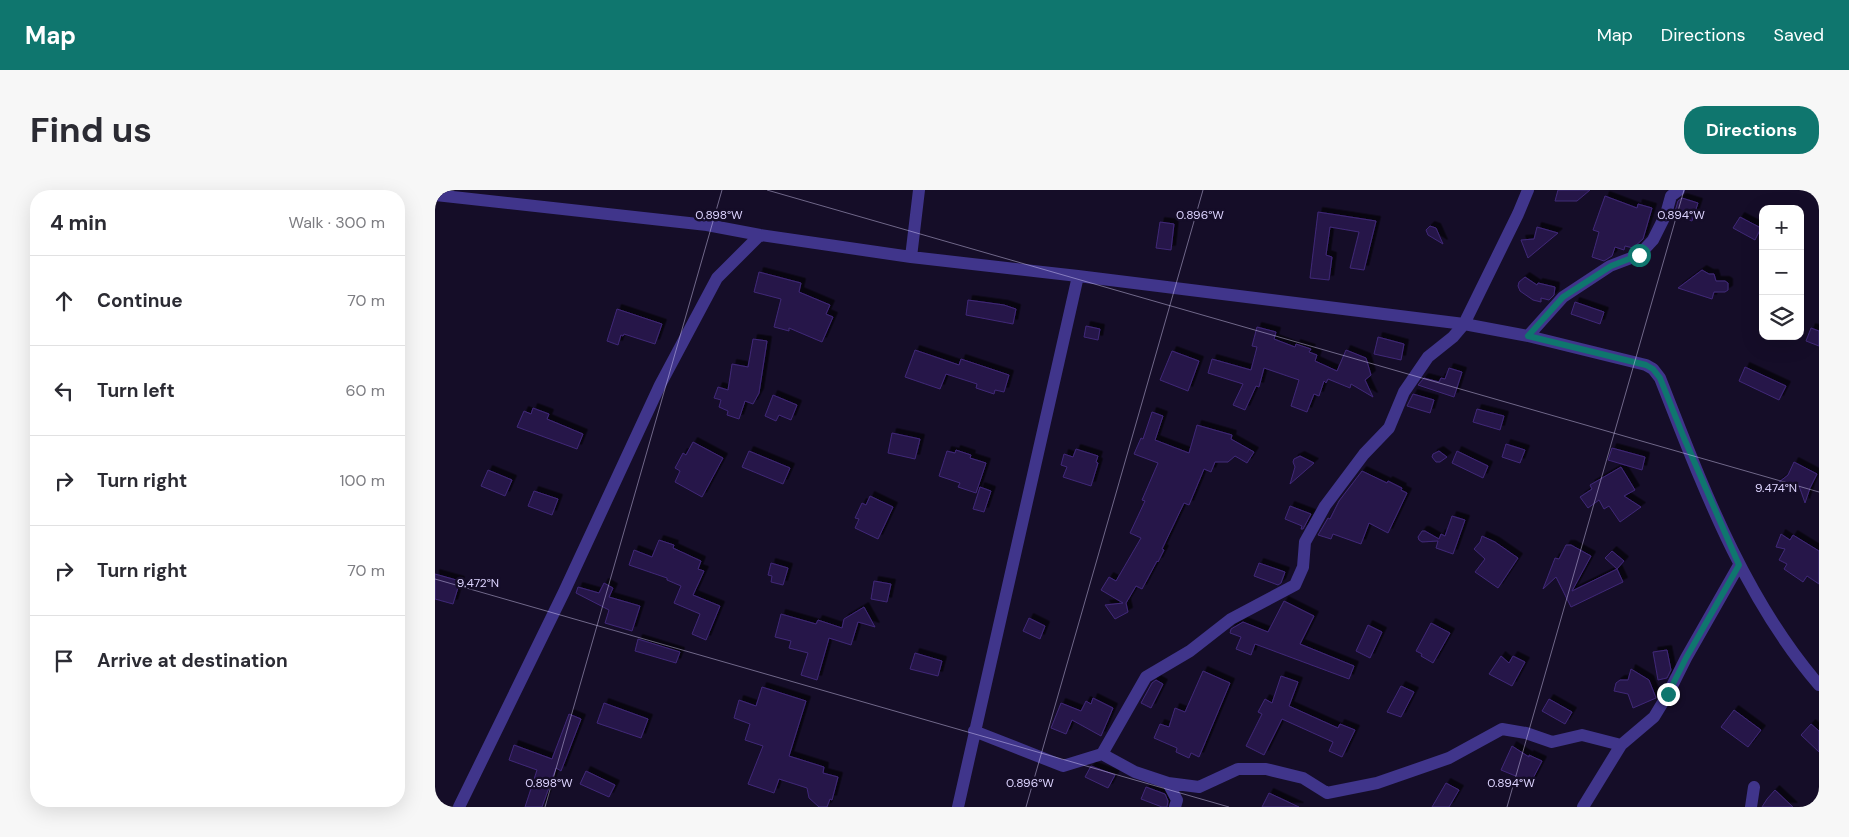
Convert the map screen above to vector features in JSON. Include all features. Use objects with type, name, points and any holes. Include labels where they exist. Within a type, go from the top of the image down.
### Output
[{"type":"street","points":[[911,257],[919,190]]},
{"type":"street","points":[[975,731],[1063,766],[1102,754],[1147,677],[1190,651],[1231,619],[1295,585],[1303,567],[1305,542],[1325,506],[1364,454],[1389,428],[1404,392],[1428,357],[1453,337],[1464,324],[1518,214],[1527,190]]},
{"type":"street","points":[[1528,336],[1563,297],[1611,266],[1639,255],[1653,240],[1666,214],[1671,196],[1679,190]]},
{"type":"street","points":[[435,196],[707,225],[760,235],[911,257],[1464,324],[1528,336],[1621,357],[1646,365],[1653,369],[1660,378],[1739,565],[1776,627],[1819,685]]},
{"type":"street","points":[[459,807],[564,592],[665,377],[717,278],[760,235]]},
{"type":"street","points":[[958,807],[1078,276]]},
{"type":"street","points":[[1583,807],[1621,745],[1653,717],[1663,702],[1739,565]]},
{"type":"street","points":[[1102,754],[1135,772],[1168,783],[1199,788],[1239,769],[1267,770],[1303,778],[1327,793],[1377,783],[1449,758],[1502,729],[1526,733],[1552,742],[1583,735],[1621,745]]},
{"type":"street","points":[[1168,783],[1177,800],[1175,807]]},
{"type":"street","points":[[1751,807],[1755,787]]},
{"type":"building","points":[[1558,190],[1590,190],[1577,201],[1555,201]]},
{"type":"building","points":[[1605,196],[1637,208],[1638,204],[1652,208],[1643,239],[1633,248],[1625,246],[1624,250],[1615,247],[1612,256],[1604,261],[1592,257],[1599,232],[1593,230]]},
{"type":"building","points":[[1682,198],[1698,203],[1692,221],[1674,215],[1678,201]]},
{"type":"building","points":[[1318,212],[1376,221],[1364,270],[1350,268],[1359,232],[1330,227],[1326,255],[1332,257],[1329,280],[1310,278]]},
{"type":"building","points":[[1740,217],[1759,227],[1759,232],[1755,240],[1733,228]]},
{"type":"building","points":[[1160,222],[1174,224],[1171,250],[1156,248]]},
{"type":"building","points":[[1430,226],[1436,228],[1443,244],[1428,235],[1426,230]]},
{"type":"building","points":[[1537,227],[1558,233],[1528,258],[1521,240],[1534,239]]},
{"type":"building","points":[[1702,270],[1709,274],[1714,274],[1716,281],[1728,283],[1728,290],[1725,292],[1714,292],[1712,299],[1678,288]]},
{"type":"building","points":[[759,272],[801,283],[799,292],[830,305],[826,314],[833,317],[822,342],[789,328],[789,331],[774,327],[781,299],[754,292]]},
{"type":"building","points":[[1525,277],[1537,285],[1538,283],[1555,287],[1554,295],[1549,300],[1541,298],[1541,302],[1533,300],[1520,291],[1518,286],[1519,282]]},
{"type":"building","points":[[968,300],[1004,305],[1016,309],[1013,324],[966,315]]},
{"type":"building","points":[[1575,302],[1604,312],[1600,324],[1571,314]]},
{"type":"building","points":[[617,309],[662,324],[655,344],[624,334],[623,336],[621,335],[618,345],[607,341]]},
{"type":"building","points":[[1086,326],[1100,329],[1098,340],[1084,337]]},
{"type":"building","points":[[1257,327],[1276,332],[1274,339],[1295,347],[1296,344],[1311,349],[1309,352],[1317,355],[1315,361],[1337,371],[1346,350],[1366,358],[1371,375],[1365,380],[1373,397],[1351,384],[1350,388],[1328,379],[1326,383],[1324,381],[1319,396],[1314,394],[1307,412],[1291,406],[1299,380],[1264,368],[1259,387],[1256,386],[1245,410],[1233,405],[1243,384],[1208,373],[1212,359],[1251,370],[1257,347],[1252,346]]},
{"type":"building","points":[[1811,328],[1819,331],[1819,346],[1806,341]]},
{"type":"building","points":[[1378,337],[1404,344],[1401,360],[1374,354]]},
{"type":"building","points":[[753,339],[767,341],[759,393],[753,404],[745,401],[739,419],[727,415],[728,411],[719,407],[721,400],[714,398],[718,387],[728,390],[732,364],[748,367]]},
{"type":"building","points":[[915,350],[959,365],[961,359],[1009,375],[1004,392],[995,390],[994,394],[976,388],[977,384],[946,374],[940,389],[905,377]]},
{"type":"building","points":[[1172,351],[1199,361],[1188,391],[1160,380]]},
{"type":"building","points":[[1745,367],[1786,386],[1779,400],[1739,381]]},
{"type":"building","points":[[1449,368],[1462,372],[1454,397],[1418,385],[1424,378],[1439,382],[1441,378],[1445,379]]},
{"type":"building","points":[[1413,394],[1434,400],[1430,413],[1407,406]]},
{"type":"building","points":[[773,395],[797,405],[791,420],[779,415],[776,421],[765,416]]},
{"type":"building","points":[[533,408],[549,414],[547,419],[583,434],[577,449],[517,427],[524,411],[531,414]]},
{"type":"building","points":[[1477,409],[1504,416],[1500,430],[1473,422]]},
{"type":"building","points":[[1152,412],[1163,416],[1155,440],[1189,453],[1197,425],[1232,435],[1231,439],[1254,452],[1247,463],[1235,456],[1228,462],[1215,462],[1211,472],[1204,469],[1189,505],[1184,503],[1162,549],[1164,550],[1142,589],[1136,586],[1126,603],[1128,612],[1115,619],[1105,605],[1123,603],[1101,590],[1109,577],[1116,581],[1141,538],[1130,533],[1145,501],[1142,500],[1158,463],[1134,454],[1141,438],[1143,439]]},
{"type":"building","points":[[892,433],[920,439],[915,459],[888,453]]},
{"type":"building","points":[[693,442],[723,458],[702,497],[675,482],[680,471],[675,468],[683,453],[686,455]]},
{"type":"building","points":[[1506,444],[1525,450],[1520,463],[1502,457]]},
{"type":"building","points":[[1612,448],[1645,457],[1642,470],[1608,460]]},
{"type":"building","points":[[1076,449],[1098,456],[1096,462],[1098,463],[1091,486],[1063,477],[1067,467],[1061,465],[1064,454],[1073,457]]},
{"type":"building","points":[[956,450],[971,455],[970,458],[986,463],[976,493],[958,487],[960,483],[939,476],[947,451],[955,453]]},
{"type":"building","points":[[749,451],[790,468],[783,484],[742,467]]},
{"type":"building","points":[[1439,451],[1447,457],[1440,462],[1436,462],[1432,457],[1433,454]]},
{"type":"building","points":[[1457,451],[1488,466],[1483,478],[1452,463]]},
{"type":"building","points":[[1300,456],[1314,463],[1290,484],[1295,467],[1294,459]]},
{"type":"building","points":[[1794,462],[1817,474],[1805,503],[1798,483],[1774,486],[1788,475]]},
{"type":"building","points":[[1621,467],[1635,490],[1624,496],[1641,507],[1620,522],[1609,506],[1604,509],[1599,500],[1588,508],[1580,497],[1592,489],[1590,485]]},
{"type":"building","points":[[488,470],[512,480],[505,496],[481,486]]},
{"type":"building","points":[[1362,471],[1387,483],[1388,481],[1402,488],[1401,490],[1407,493],[1388,533],[1369,523],[1361,544],[1333,534],[1331,539],[1318,535],[1328,518],[1330,519],[1339,501]]},
{"type":"building","points":[[980,487],[991,491],[984,512],[973,509]]},
{"type":"building","points":[[534,491],[558,499],[552,515],[528,506]]},
{"type":"building","points":[[870,496],[893,507],[878,539],[855,528],[859,519],[855,518],[862,503],[866,505]]},
{"type":"building","points":[[1290,506],[1311,514],[1303,529],[1301,529],[1302,526],[1285,519]]},
{"type":"building","points":[[1452,516],[1465,520],[1453,554],[1436,548],[1438,541],[1422,542],[1419,540],[1418,537],[1422,531],[1439,539],[1441,534],[1445,536]]},
{"type":"building","points":[[1781,534],[1790,540],[1793,535],[1819,551],[1819,584],[1807,576],[1803,582],[1784,569],[1787,564],[1779,560],[1785,549],[1776,547]]},
{"type":"building","points":[[1482,536],[1495,542],[1518,558],[1498,588],[1475,572],[1485,559],[1474,549]]},
{"type":"building","points":[[659,540],[674,545],[673,548],[701,561],[698,569],[704,571],[693,595],[720,606],[706,640],[692,634],[700,614],[674,603],[681,586],[667,580],[667,578],[629,565],[634,550],[652,557]]},
{"type":"building","points":[[1566,545],[1571,545],[1591,556],[1572,591],[1617,569],[1623,582],[1571,607],[1556,577],[1543,589],[1555,558],[1559,559]]},
{"type":"building","points":[[1612,551],[1624,561],[1617,569],[1605,558]]},
{"type":"building","points":[[771,563],[788,568],[783,585],[771,582],[772,576],[768,575]]},
{"type":"building","points":[[1259,563],[1285,572],[1281,583],[1278,585],[1254,576]]},
{"type":"building","points":[[435,574],[460,581],[453,604],[435,599]]},
{"type":"building","points":[[874,581],[891,584],[887,602],[871,599]]},
{"type":"building","points":[[604,583],[613,588],[609,597],[640,606],[632,631],[605,623],[609,610],[576,593],[578,587],[599,593]]},
{"type":"building","points":[[1284,601],[1314,616],[1300,644],[1354,666],[1349,679],[1255,644],[1251,655],[1236,649],[1241,637],[1230,633],[1231,629],[1243,622],[1268,632]]},
{"type":"building","points":[[864,607],[875,627],[858,622],[851,645],[829,638],[817,680],[801,675],[808,653],[789,648],[791,641],[775,637],[781,614],[816,624],[818,620],[842,628],[844,619]]},
{"type":"building","points":[[1029,618],[1045,626],[1040,639],[1023,631]]},
{"type":"building","points":[[1431,623],[1450,633],[1433,663],[1416,651]]},
{"type":"building","points":[[1368,625],[1382,632],[1370,658],[1356,651]]},
{"type":"building","points":[[638,639],[680,652],[676,663],[635,651]]},
{"type":"building","points":[[1667,650],[1671,670],[1667,678],[1658,680],[1653,652]]},
{"type":"building","points":[[915,653],[942,661],[938,676],[910,669]]},
{"type":"building","points":[[1501,656],[1509,663],[1513,656],[1525,662],[1512,686],[1489,674]]},
{"type":"building","points":[[1631,669],[1649,680],[1656,698],[1633,708],[1628,694],[1614,691],[1616,683],[1620,680],[1628,680]]},
{"type":"building","points":[[1203,671],[1230,683],[1199,757],[1191,753],[1189,758],[1176,752],[1177,748],[1154,738],[1160,724],[1169,727],[1175,708],[1185,712]]},
{"type":"building","points":[[1281,676],[1298,682],[1289,706],[1338,728],[1340,724],[1355,730],[1342,757],[1329,751],[1333,742],[1282,719],[1264,755],[1246,746],[1262,714],[1258,712],[1265,699],[1272,703]]},
{"type":"building","points":[[1156,680],[1163,684],[1151,708],[1141,703],[1152,683]]},
{"type":"building","points":[[1401,686],[1414,692],[1401,717],[1387,712]]},
{"type":"building","points":[[762,687],[806,701],[789,756],[824,767],[823,773],[838,777],[832,800],[830,799],[827,807],[819,807],[809,798],[807,788],[779,779],[774,793],[748,784],[763,746],[745,740],[750,724],[734,718],[739,700],[756,706]]},
{"type":"building","points":[[1093,698],[1113,708],[1101,736],[1072,720],[1066,734],[1051,728],[1061,703],[1081,711],[1086,701],[1091,704]]},
{"type":"building","points":[[1549,699],[1572,712],[1565,724],[1542,711]]},
{"type":"building","points":[[604,703],[648,719],[641,738],[597,723]]},
{"type":"building","points":[[1734,710],[1761,730],[1748,747],[1721,727]]},
{"type":"building","points":[[569,714],[581,719],[561,771],[556,768],[542,807],[525,807],[537,770],[509,760],[514,745],[552,759]]},
{"type":"building","points":[[1811,724],[1819,731],[1819,752],[1801,735]]},
{"type":"building","points":[[1512,746],[1529,757],[1529,755],[1542,761],[1529,786],[1517,779],[1518,777],[1501,770]]},
{"type":"building","points":[[1091,766],[1115,775],[1108,788],[1085,777]]},
{"type":"building","points":[[586,771],[615,785],[609,797],[580,784]]},
{"type":"building","points":[[1446,783],[1459,790],[1449,807],[1432,807]]},
{"type":"building","points":[[1146,787],[1165,794],[1168,801],[1167,807],[1141,799]]},
{"type":"building","points":[[1775,790],[1793,807],[1762,807]]},
{"type":"building","points":[[1269,793],[1299,807],[1262,807]]},
{"type":"route","points":[[1639,255],[1611,266],[1563,297],[1528,336],[1621,357],[1653,369],[1660,378],[1739,565],[1686,658],[1668,694]]}]
